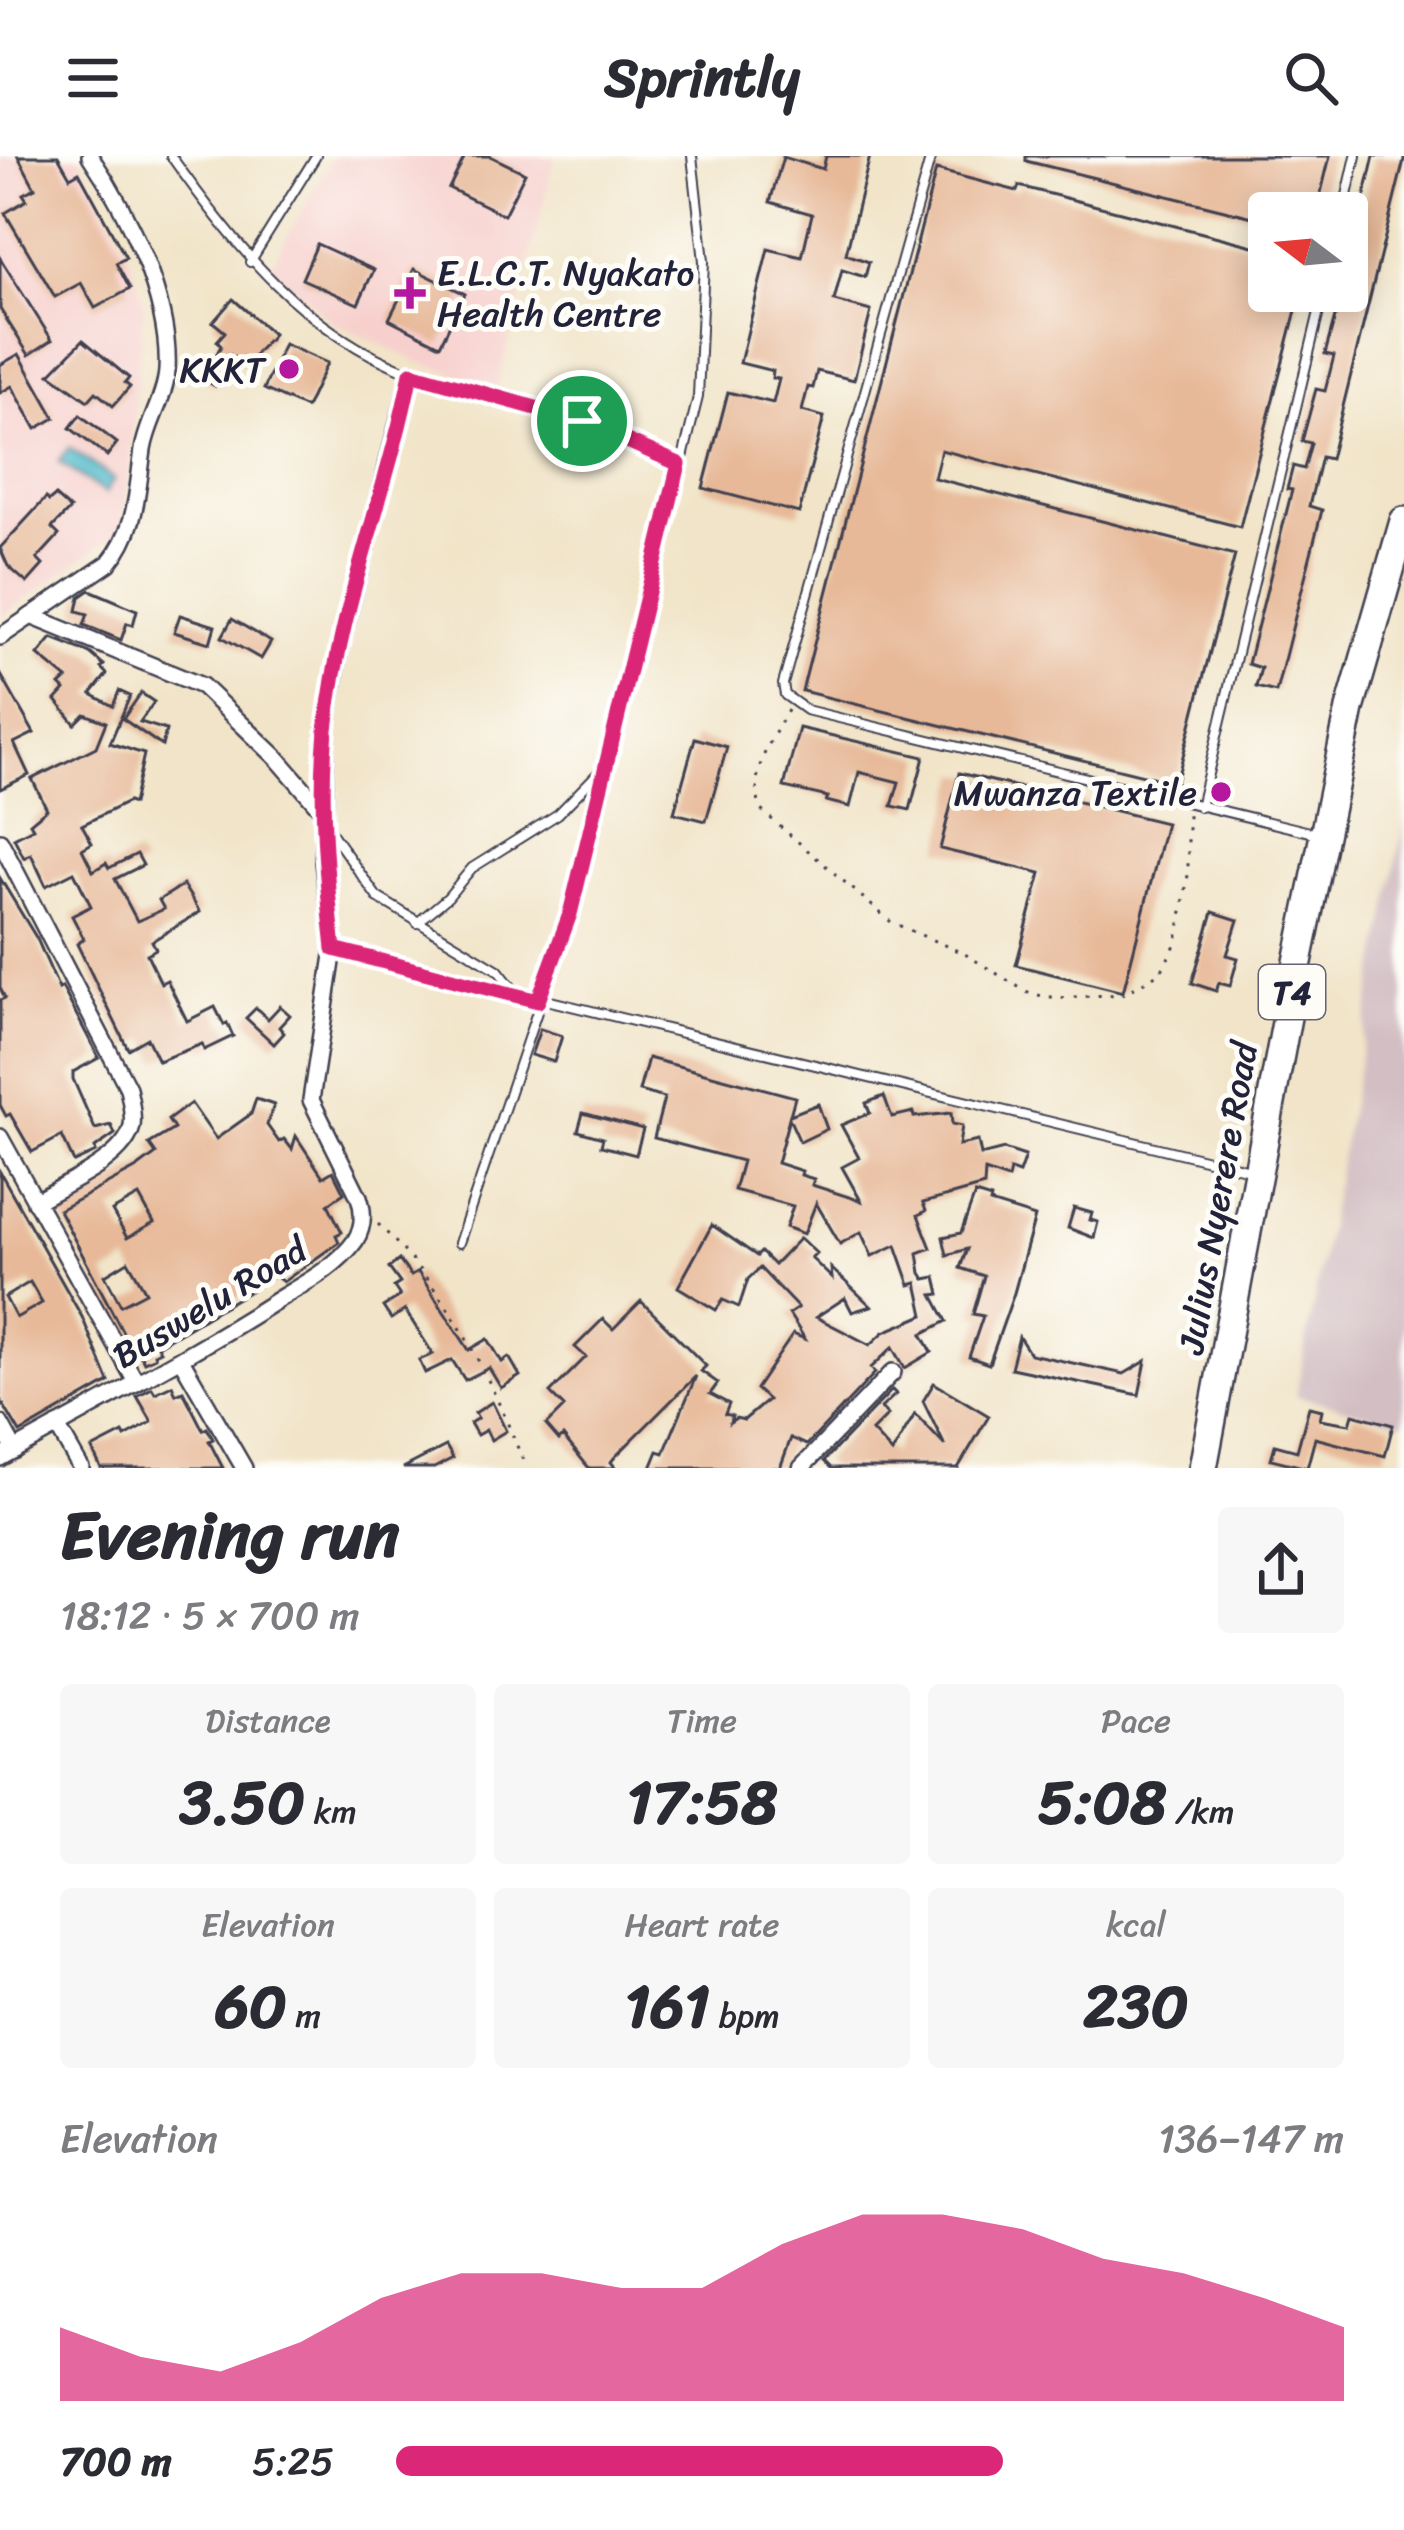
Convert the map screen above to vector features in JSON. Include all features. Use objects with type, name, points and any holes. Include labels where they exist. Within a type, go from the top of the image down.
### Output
[{"type":"highway","name":"Julius Nyerere Road","points":[[1203,1468],[1350,709],[1395,590],[1404,521]]},
{"type":"street","points":[[0,637],[109,562],[122,548],[139,497],[146,434],[167,369],[157,292],[117,202],[90,156]]},
{"type":"street","points":[[364,1210],[311,1100],[334,949],[322,862],[326,727],[341,643],[411,373]]},
{"type":"street","points":[[31,616],[202,686],[277,758],[322,814]]},
{"type":"street","points":[[0,841],[128,1088],[133,1115],[132,1131],[122,1150],[35,1202]]},
{"type":"street","points":[[0,1137],[136,1382]]},
{"type":"street","name":"Buswelu Road","points":[[7,1454],[182,1360],[328,1268],[353,1243],[364,1210]]},
{"type":"street","points":[[182,1360],[244,1468]]},
{"type":"street","points":[[801,1468],[892,1372]]},
{"type":"street","points":[[0,1423],[7,1454]]},
{"type":"street","points":[[57,1426],[81,1468]]},
{"type":"lane","points":[[171,156],[250,262],[356,347],[411,373],[582,421],[679,464]]},
{"type":"lane","points":[[250,262],[316,156]]},
{"type":"lane","points":[[458,1243],[570,914],[698,397],[704,261],[692,156]]},
{"type":"lane","points":[[931,156],[783,684],[785,695],[806,710],[1325,835]]},
{"type":"lane","points":[[1348,192],[1356,156]]},
{"type":"lane","points":[[1200,807],[1319,312]]},
{"type":"lane","points":[[417,922],[494,850],[536,829],[575,799],[607,764]]},
{"type":"lane","points":[[322,814],[376,897],[498,970],[518,995]]},
{"type":"lane","points":[[334,949],[1258,1172]]},
{"type":"path","points":[[792,703],[758,766],[754,788],[761,810],[891,922],[964,954],[1030,994],[1058,998],[1124,994],[1161,972],[1177,941],[1188,875],[1188,804]]},
{"type":"path","points":[[364,1210],[440,1293],[488,1375],[526,1468]]},
{"type":"shaded area","points":[[0,156],[79,156],[131,260],[144,305],[124,529],[0,617]]},
{"type":"shaded area","name":"E.L.C.T. Nyakato Health Centre","points":[[333,156],[555,156],[497,387],[416,361],[330,320],[270,267]]},
{"type":"shaded area","points":[[1404,821],[1404,1423],[1296,1396]]},
{"type":"water","points":[[69,448],[114,479],[105,493],[59,462]]},
{"type":"building","points":[[18,156],[58,156],[70,177],[79,172],[126,258],[116,263],[130,289],[95,308],[81,283],[55,297],[5,213],[27,200],[23,194],[35,188]]},
{"type":"building","points":[[465,156],[490,156],[525,173],[504,215],[449,188]]},
{"type":"building","points":[[826,156],[870,156],[846,254],[869,262],[865,277],[842,270],[834,301],[871,311],[854,380],[817,371],[813,388],[808,387],[802,411],[824,417],[799,513],[703,488],[728,392],[773,403],[779,379],[772,378],[773,371],[740,363],[768,249],[802,257],[812,214],[770,202],[783,157],[823,169]]},
{"type":"building","points":[[1026,156],[1330,156],[1321,192],[1248,192],[1248,216],[1026,161]]},
{"type":"building","points":[[1374,156],[1404,156],[1368,305],[1368,192]]},
{"type":"building","points":[[936,170],[1017,191],[1019,186],[1248,245],[1248,312],[1296,312],[1240,527],[941,450],[934,478],[1235,555],[1176,783],[802,691]]},
{"type":"building","points":[[317,244],[374,270],[358,304],[302,279]]},
{"type":"building","points":[[0,258],[52,340],[29,355],[0,309]]},
{"type":"building","points":[[414,269],[465,294],[440,345],[389,319]]},
{"type":"building","points":[[233,299],[273,334],[245,366],[231,355],[215,386],[203,379],[225,332],[213,322]]},
{"type":"building","points":[[1336,312],[1366,312],[1330,459],[1321,457],[1309,506],[1322,510],[1276,692],[1256,687],[1261,668],[1248,664],[1292,490],[1287,489],[1293,466],[1304,469],[1311,443],[1302,441],[1316,389],[1325,391],[1334,356],[1325,354]]},
{"type":"building","points":[[83,340],[129,378],[125,383],[130,387],[113,406],[96,392],[88,401],[50,374]]},
{"type":"building","points":[[284,344],[327,363],[306,408],[264,389]]},
{"type":"building","points":[[19,354],[55,418],[36,429],[12,386],[0,393],[0,365]]},
{"type":"building","points":[[80,415],[117,443],[107,456],[70,428]]},
{"type":"building","points":[[55,496],[70,509],[52,528],[59,535],[37,559],[43,565],[27,583],[8,566],[0,548],[46,498]]},
{"type":"building","points":[[90,590],[137,610],[121,640],[84,625],[88,614],[77,611],[80,597]]},
{"type":"building","points":[[180,615],[215,626],[210,643],[174,632]]},
{"type":"building","points":[[232,619],[271,642],[261,659],[222,637]]},
{"type":"building","points":[[52,638],[90,653],[104,665],[101,668],[107,674],[91,694],[113,706],[119,691],[130,696],[110,743],[144,754],[133,804],[128,802],[82,825],[92,843],[82,849],[93,871],[137,854],[143,865],[115,879],[137,921],[164,909],[159,900],[183,885],[200,912],[152,941],[156,949],[147,954],[161,983],[167,980],[187,1021],[215,1007],[227,1023],[233,1036],[204,1050],[202,1044],[158,1061],[147,1038],[128,1049],[77,944],[84,939],[72,916],[91,906],[74,872],[46,886],[31,854],[24,858],[14,838],[33,828],[30,823],[47,809],[32,779],[96,747],[106,722],[85,714],[75,724],[56,700],[67,679],[38,655]]},
{"type":"building","points":[[0,673],[34,733],[14,743],[29,775],[0,789]]},
{"type":"building","points":[[141,693],[154,702],[140,722],[166,730],[162,746],[123,719]]},
{"type":"building","points":[[799,728],[924,757],[910,810],[892,806],[899,782],[859,772],[850,807],[784,787]]},
{"type":"building","points":[[695,738],[727,747],[706,821],[674,813]]},
{"type":"building","points":[[959,773],[1166,823],[1123,992],[1016,965],[1041,873],[940,849]]},
{"type":"building","points":[[0,878],[99,1058],[73,1072],[73,1079],[95,1129],[111,1125],[115,1134],[96,1152],[74,1162],[62,1136],[32,1152],[0,1105],[0,1000],[5,998],[0,988]]},
{"type":"building","points":[[1213,912],[1238,920],[1227,955],[1238,958],[1230,986],[1219,983],[1216,991],[1192,983]]},
{"type":"building","points":[[280,1006],[290,1015],[279,1027],[284,1033],[274,1044],[246,1018],[256,1008],[268,1019]]},
{"type":"building","points":[[540,1029],[562,1036],[554,1062],[531,1055]]},
{"type":"building","points":[[648,1058],[795,1097],[790,1115],[818,1104],[827,1129],[800,1142],[789,1118],[777,1163],[802,1171],[801,1175],[814,1179],[812,1185],[861,1201],[842,1167],[859,1158],[841,1125],[870,1113],[866,1103],[884,1096],[892,1117],[951,1113],[952,1124],[962,1126],[959,1145],[978,1141],[981,1155],[1004,1149],[1025,1156],[1019,1173],[1010,1170],[1008,1179],[985,1171],[984,1186],[923,1203],[926,1211],[918,1215],[931,1248],[918,1253],[921,1273],[925,1279],[936,1277],[940,1294],[933,1295],[947,1321],[922,1334],[932,1352],[905,1368],[893,1347],[871,1368],[875,1373],[807,1445],[791,1438],[780,1468],[651,1468],[658,1451],[664,1453],[696,1376],[614,1458],[611,1462],[616,1468],[589,1468],[563,1436],[559,1440],[546,1425],[564,1407],[550,1393],[586,1357],[575,1347],[603,1319],[613,1329],[641,1301],[706,1366],[701,1371],[718,1383],[710,1394],[729,1404],[725,1414],[732,1416],[730,1422],[744,1420],[768,1400],[756,1389],[793,1334],[805,1339],[789,1314],[798,1308],[760,1268],[748,1279],[739,1307],[723,1300],[716,1310],[678,1287],[712,1225],[757,1256],[761,1252],[774,1265],[800,1238],[816,1253],[811,1258],[832,1278],[831,1268],[871,1306],[852,1312],[845,1298],[816,1317],[870,1345],[884,1332],[924,1315],[917,1283],[910,1285],[896,1245],[872,1256],[861,1232],[840,1244],[816,1203],[804,1234],[786,1227],[793,1206],[734,1190],[742,1161],[654,1138],[664,1098],[639,1091]]},
{"type":"building","points":[[256,1099],[274,1105],[267,1125],[279,1142],[284,1139],[292,1149],[296,1136],[323,1177],[333,1171],[344,1193],[328,1204],[342,1232],[336,1235],[339,1242],[283,1282],[275,1276],[157,1346],[160,1351],[144,1362],[140,1354],[136,1357],[59,1210],[156,1154],[149,1144],[174,1129],[168,1120],[191,1103],[216,1139],[251,1114]],"holes":[[[139,1196],[154,1223],[127,1238],[112,1211]],[[128,1261],[146,1292],[121,1305],[105,1275]]]},
{"type":"building","points":[[583,1113],[643,1129],[636,1155],[601,1146],[603,1138],[578,1131]]},
{"type":"building","points":[[0,1172],[82,1317],[109,1382],[20,1433],[0,1399]],"holes":[[[30,1282],[42,1303],[16,1318],[5,1297]]]},
{"type":"building","points":[[975,1194],[1035,1217],[989,1364],[969,1357],[983,1316],[973,1314],[984,1276],[960,1268],[967,1249],[947,1255],[943,1237],[961,1233]]},
{"type":"building","points":[[1074,1208],[1092,1213],[1090,1220],[1098,1222],[1094,1238],[1068,1228]]},
{"type":"building","points":[[399,1260],[411,1276],[418,1272],[469,1350],[488,1339],[502,1362],[509,1357],[520,1376],[501,1388],[489,1368],[465,1380],[452,1360],[425,1373],[419,1360],[433,1354],[405,1310],[391,1319],[383,1307],[400,1296],[394,1287],[400,1283],[389,1268]]},
{"type":"building","points":[[1019,1337],[1030,1354],[1124,1374],[1146,1361],[1139,1395],[1011,1368]]},
{"type":"building","points":[[934,1383],[989,1416],[958,1468],[831,1468],[824,1461],[892,1390],[896,1394],[881,1408],[888,1415],[872,1431],[892,1453],[915,1414],[945,1446],[923,1401]]},
{"type":"building","points":[[172,1385],[176,1394],[183,1391],[203,1430],[207,1428],[223,1468],[101,1468],[92,1449],[152,1422],[137,1396]]},
{"type":"building","points":[[492,1402],[506,1431],[491,1440],[486,1430],[477,1435],[470,1423],[478,1418],[475,1413]]},
{"type":"building","points":[[1309,1407],[1322,1410],[1320,1419],[1350,1424],[1353,1414],[1393,1425],[1385,1456],[1315,1438],[1307,1468],[1271,1459],[1275,1445],[1297,1451]]},
{"type":"building","points":[[446,1446],[453,1458],[434,1468],[403,1468]]},
{"type":"place","name":"E.L.C.T. Nyakato Health Centre","points":[[410,293]]},
{"type":"place","name":"KKKT","points":[[289,369]]},
{"type":"place","name":"Mwanza Textile","points":[[1221,792]]},
{"type":"route","points":[[411,373],[582,421],[679,464],[570,914],[538,1001],[334,949],[322,862],[326,727],[341,643],[411,373]]}]
